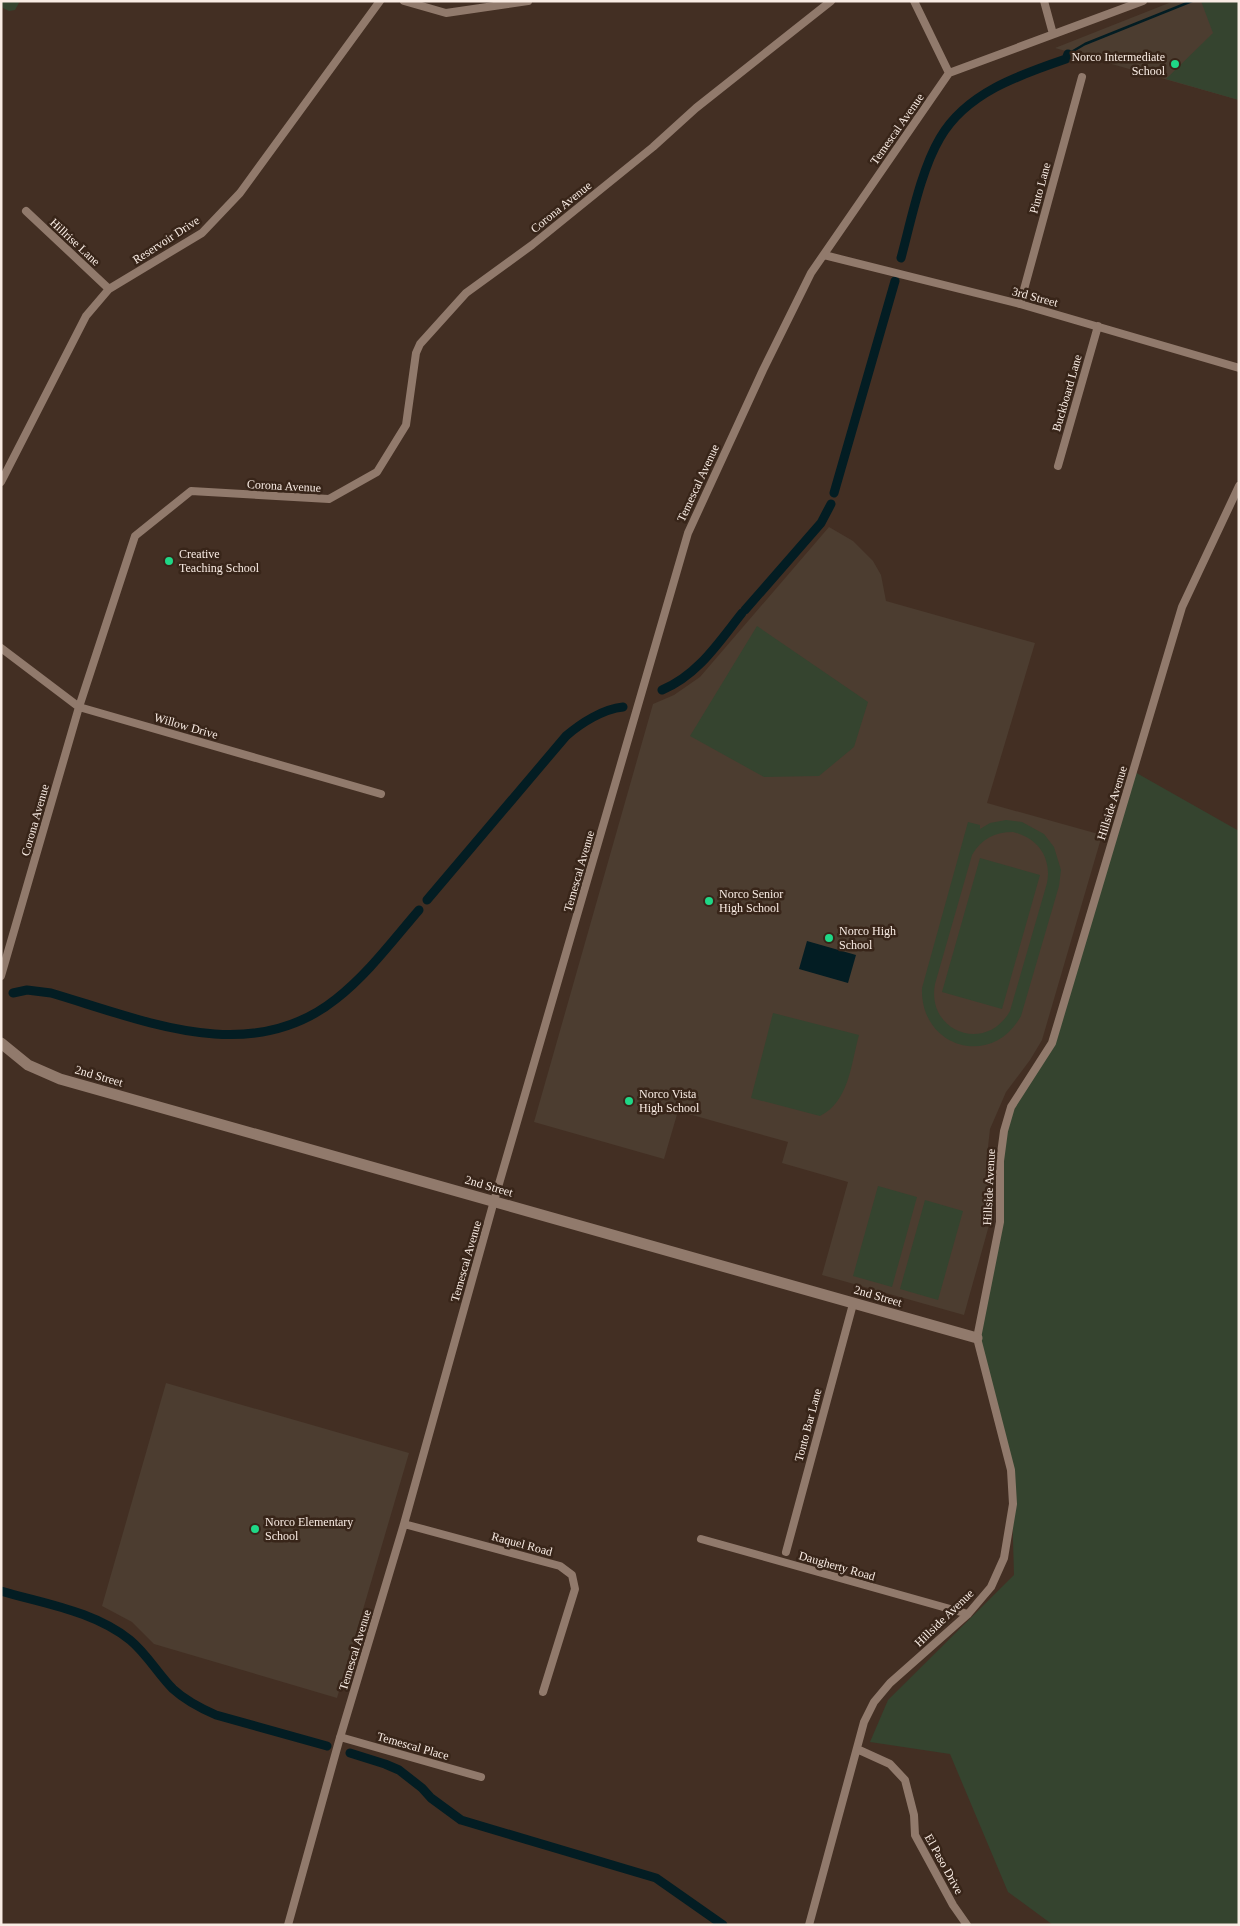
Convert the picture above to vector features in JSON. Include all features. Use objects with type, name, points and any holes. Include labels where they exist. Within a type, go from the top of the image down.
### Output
[{"type":"street","name":"Reservoir Drive","points":[[1,482],[86,316],[109,289],[202,233],[240,193],[380,1]]},
{"type":"street","points":[[404,1],[446,13],[528,1]]},
{"type":"street","name":"Corona Avenue","points":[[1,976],[79,707],[136,536],[191,492],[329,499],[377,472],[406,425],[416,353],[420,344],[466,293],[538,239],[696,108],[831,1]]},
{"type":"street","points":[[914,1],[949,73],[1143,1]]},
{"type":"street","points":[[1044,1],[1054,34]]},
{"type":"street","name":"Temescal Avenue","points":[[288,1925],[340,1737],[404,1524],[494,1202],[688,533],[766,363],[811,273],[949,73]]},
{"type":"street","name":"Pinto Lane","points":[[1020,304],[1082,77]]},
{"type":"street","name":"Hillrise Lane","points":[[26,211],[109,289]]},
{"type":"street","name":"3rd Street","points":[[824,254],[1020,304],[1239,368]]},
{"type":"street","name":"Buckboard Lane","points":[[1058,466],[1098,326]]},
{"type":"street","name":"Hillside Avenue","points":[[808,1925],[864,1722],[874,1702],[890,1684],[968,1614],[991,1587],[1004,1558],[1013,1504],[1011,1470],[977,1338],[1000,1222],[1000,1161],[1004,1131],[1011,1107],[1052,1043],[1182,606],[1239,486]]},
{"type":"street","name":"Willow Drive","points":[[1,648],[79,707],[381,794]]},
{"type":"street","name":"2nd Street","points":[[1,1043],[28,1065],[60,1079],[977,1338]]},
{"type":"street","name":"Tonto Bar Lane","points":[[786,1552],[853,1304]]},
{"type":"street","name":"Raquel Road","points":[[404,1524],[560,1566],[572,1575],[575,1589],[543,1692]]},
{"type":"street","name":"Daugherty Road","points":[[701,1539],[968,1614]]},
{"type":"street","name":"Temescal Place","points":[[340,1737],[481,1777]]},
{"type":"street","name":"El Paso Drive","points":[[857,1748],[890,1764],[905,1780],[914,1815],[915,1835],[953,1905],[967,1925]]},
{"type":"shaded area","name":"Norco Intermediate School","points":[[1174,1],[1239,1],[1239,100],[1055,48]]},
{"type":"shaded area","name":"Norco High School","points":[[829,527],[853,541],[873,561],[881,575],[886,601],[1035,643],[987,803],[1102,835],[1042,1040],[1030,1060],[1006,1092],[990,1129],[987,1156],[991,1218],[964,1315],[822,1275],[848,1182],[782,1163],[788,1142],[678,1111],[664,1159],[534,1122],[653,704],[674,695],[700,677]]},
{"type":"shaded area","name":"Norco Elementary School","points":[[166,1383],[409,1453],[337,1698],[154,1644],[132,1622],[102,1606]]},
{"type":"green space","points":[[1,1],[20,1],[15,10],[9,11],[3,8]]},
{"type":"green space","points":[[1201,1],[1239,1],[1239,100],[1166,79],[1213,33]]},
{"type":"green space","points":[[757,626],[868,702],[854,747],[819,776],[764,777],[690,736]]},
{"type":"green space","points":[[1133,771],[1239,831],[1239,1925],[1053,1925],[1008,1892],[950,1754],[870,1742],[888,1700],[1014,1575],[1011,1470],[977,1338],[1000,1222],[1000,1161],[1011,1107],[1052,1043]]},
{"type":"green space","points":[[1006,820],[1022,822],[1044,834],[1054,847],[1061,870],[1059,886],[1021,1016],[1008,1032],[993,1042],[976,1046],[960,1044],[945,1037],[933,1025],[924,1009],[922,988],[968,822],[980,825],[980,829],[990,823]],"holes":[[[1013,832],[1030,839],[1041,850],[1045,857],[1048,874],[1010,1011],[1000,1024],[987,1032],[973,1034],[960,1032],[948,1025],[940,1015],[935,1001],[935,984],[972,855],[984,841],[994,835]]]},
{"type":"green space","points":[[980,858],[1040,875],[1002,1009],[942,992]]},
{"type":"green space","points":[[773,1013],[859,1035],[851,1070],[843,1092],[830,1110],[820,1116],[751,1098]]},
{"type":"green space","points":[[878,1186],[917,1197],[892,1287],[853,1276]]},
{"type":"green space","points":[[925,1200],[963,1211],[938,1300],[900,1289]]},
{"type":"water","points":[[807,941],[856,955],[848,983],[799,969]]},
{"type":"waterway","points":[[1068,54],[1085,44],[1192,1]]},
{"type":"waterway","points":[[901,258],[927,165],[940,138],[951,122],[979,97],[1012,79],[1066,59],[1068,54]]},
{"type":"waterway","points":[[834,493],[895,281]]},
{"type":"waterway","points":[[745,610],[821,523],[831,504]]},
{"type":"waterway","points":[[662,690],[675,684],[697,667],[742,613]]},
{"type":"waterway","points":[[427,900],[566,736],[593,717],[615,708],[623,707]]},
{"type":"waterway","points":[[13,993],[27,990],[51,993],[159,1025],[196,1032],[232,1035],[268,1031],[303,1020],[336,999],[369,968],[419,910]]},
{"type":"waterway","points":[[1,1591],[85,1615],[116,1630],[136,1646],[173,1689],[188,1701],[204,1710],[327,1746]]},
{"type":"waterway","points":[[350,1753],[399,1770],[422,1788],[431,1798],[461,1820],[656,1878],[723,1925]]},
{"type":"place","name":"Norco Intermediate School","points":[[1175,64]]},
{"type":"place","name":"Creative Teaching School","points":[[169,561]]},
{"type":"place","name":"Norco Senior High School","points":[[709,901]]},
{"type":"place","name":"Norco High School","points":[[829,938]]},
{"type":"place","name":"Norco Vista High School","points":[[629,1101]]},
{"type":"place","name":"Norco Elementary School","points":[[255,1529]]}]
